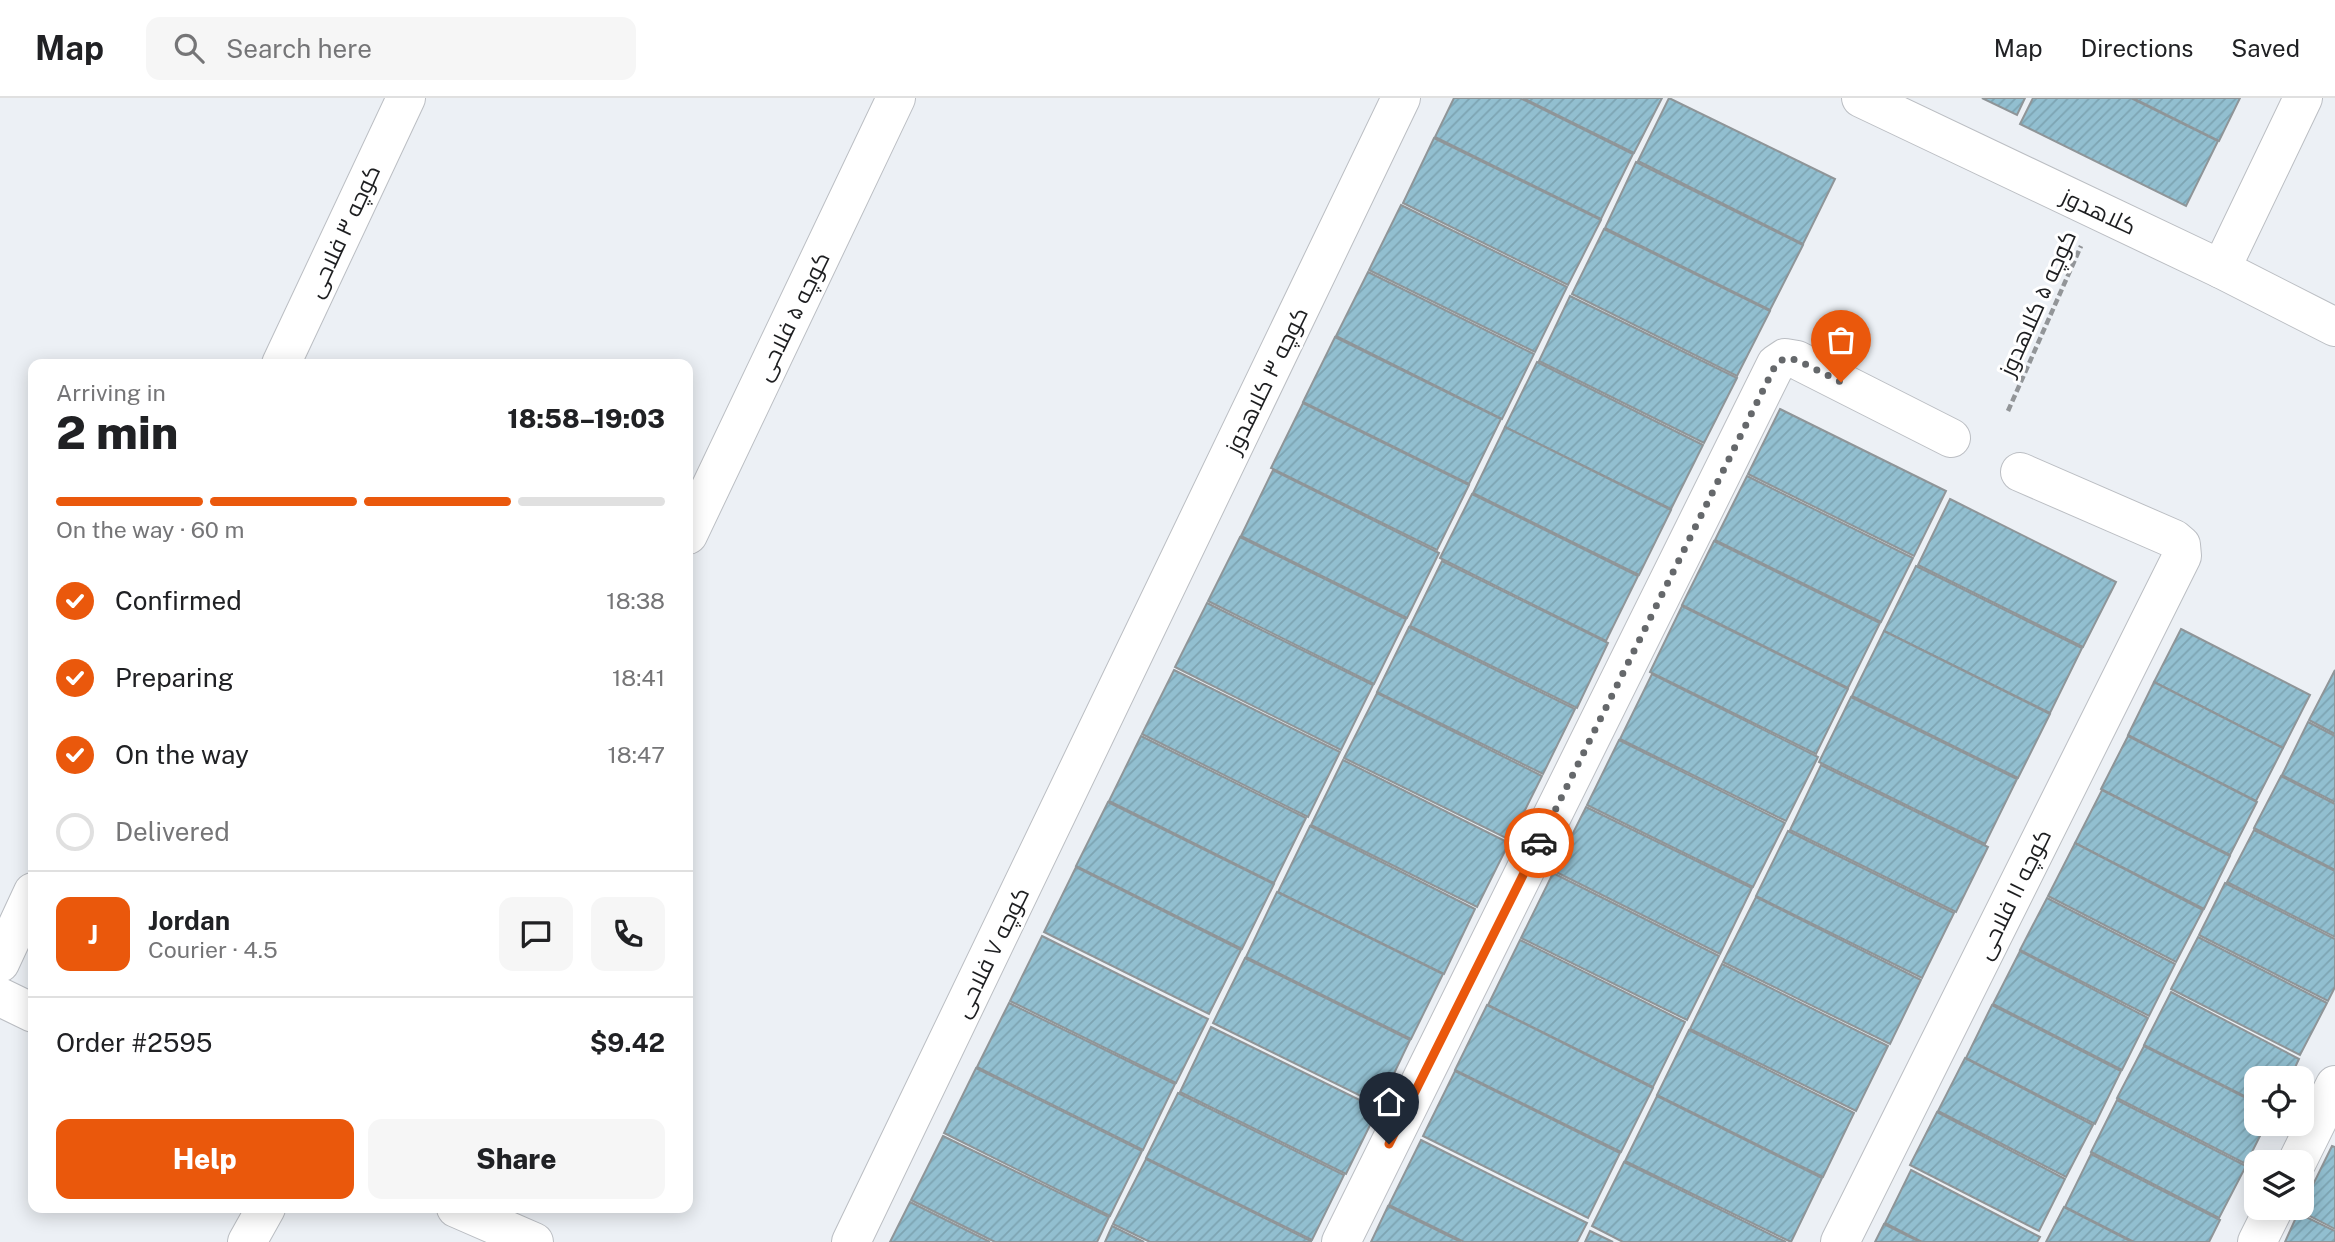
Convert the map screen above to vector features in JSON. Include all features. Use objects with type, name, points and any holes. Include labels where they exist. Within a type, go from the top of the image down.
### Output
[{"type":"street","name":"کوچه ۳ فلاحی","points":[[283,359],[406,98]]},
{"type":"street","name":"کوچه ۵ فلاحی","points":[[693,525],[897,98]]},
{"type":"street","name":"کوچه ۳ کلاهدوز","points":[[1131,662],[1401,98]]},
{"type":"street","name":"کلاهدوز","points":[[1861,98],[2221,269],[2335,327]]},
{"type":"street","points":[[2221,269],[2303,98]]},
{"type":"street","points":[[1341,1242],[1776,364],[1785,358],[1797,360],[1951,438]]},
{"type":"street","name":"کوچه ۱۱ فلاحی","points":[[1840,1242],[2182,556],[2181,545],[2174,539],[2020,472]]},
{"type":"street","name":"کوچه ۷ فلاحی","points":[[851,1242],[1131,662]]},
{"type":"street","points":[[0,963],[28,903]]},
{"type":"street","points":[[0,997],[28,1011]]},
{"type":"street","points":[[2303,1150],[2335,1085]]},
{"type":"street","points":[[247,1242],[263,1213]]},
{"type":"street","points":[[467,1213],[534,1242]]},
{"type":"street","points":[[2258,1242],[2268,1220]]},
{"type":"path","name":"کوچه ۵ کلاهدوز","points":[[2008,411],[2098,210]]},
{"type":"building","points":[[1454,98],[1520,98],[1633,154],[1601,219],[1435,137]]},
{"type":"building","points":[[1523,98],[1662,98],[1634,153]]},
{"type":"building","points":[[1669,98],[1835,179],[1803,244],[1638,161]]},
{"type":"building","points":[[1982,98],[2025,98],[2017,115]]},
{"type":"building","points":[[2033,98],[2131,98],[2218,141],[2186,206],[2020,124]]},
{"type":"building","points":[[2133,98],[2240,98],[2219,141]]},
{"type":"building","points":[[1434,138],[1601,220],[1568,285],[1403,203]]},
{"type":"building","points":[[1636,162],[1803,245],[1770,310],[1605,228]]},
{"type":"building","points":[[1401,205],[1567,287],[1535,352],[1369,270]]},
{"type":"building","points":[[1604,229],[1770,311],[1737,376],[1572,294]]},
{"type":"building","points":[[1368,272],[1534,354],[1502,419],[1336,336]]},
{"type":"building","points":[[1570,296],[1737,378],[1704,443],[1539,361]]},
{"type":"building","points":[[1335,337],[1501,419],[1469,484],[1303,402]]},
{"type":"building","points":[[1537,362],[1703,445],[1671,509],[1505,427]]},
{"type":"building","points":[[1303,403],[1469,485],[1437,550],[1271,468]]},
{"type":"building","points":[[1780,409],[1946,491],[1914,556],[1748,474]]},
{"type":"building","points":[[1505,427],[1671,510],[1639,575],[1473,493]]},
{"type":"building","points":[[1273,470],[1439,553],[1407,618],[1241,536]]},
{"type":"building","points":[[1747,476],[1913,558],[1881,622],[1715,540]]},
{"type":"building","points":[[1472,494],[1638,576],[1606,641],[1440,558]]},
{"type":"building","points":[[1950,499],[2116,582],[2083,647],[1918,565]]},
{"type":"building","points":[[1240,537],[1406,619],[1374,684],[1208,601]]},
{"type":"building","points":[[1714,541],[1880,623],[1848,688],[1682,605]]},
{"type":"building","points":[[1442,561],[1608,643],[1577,708],[1410,626]]},
{"type":"building","points":[[1916,566],[2082,648],[2050,713],[1884,631]]},
{"type":"building","points":[[1207,603],[1373,685],[1341,750],[1175,667]]},
{"type":"building","points":[[1682,606],[1848,689],[1816,754],[1650,672]]},
{"type":"building","points":[[1409,627],[1575,709],[1543,774],[1377,692]]},
{"type":"building","points":[[2181,629],[2310,695],[2283,748],[2154,682]]},
{"type":"building","points":[[1884,631],[2050,714],[2018,778],[1852,696]]},
{"type":"building","points":[[1174,670],[1340,752],[1308,817],[1142,734]]},
{"type":"building","points":[[2335,670],[2335,734],[2309,720]]},
{"type":"building","points":[[1652,674],[1818,757],[1786,821],[1620,739]]},
{"type":"building","points":[[2154,682],[2283,748],[2256,801],[2128,735]]},
{"type":"building","points":[[1377,693],[1542,776],[1510,840],[1344,758]]},
{"type":"building","points":[[1851,697],[2017,779],[1985,844],[1819,762]]},
{"type":"building","points":[[2308,722],[2335,736],[2335,802],[2282,775]]},
{"type":"building","points":[[1141,736],[1306,818],[1274,883],[1109,801]]},
{"type":"building","points":[[2128,736],[2257,802],[2230,855],[2101,789]]},
{"type":"building","points":[[1619,740],[1785,823],[1753,887],[1587,805]]},
{"type":"building","points":[[1343,760],[1509,843],[1477,907],[1311,825]]},
{"type":"building","points":[[1821,765],[1988,847],[1956,912],[1790,830]]},
{"type":"building","points":[[2281,776],[2335,804],[2335,870],[2254,828]]},
{"type":"building","points":[[2102,790],[2230,856],[2204,909],[2075,843]]},
{"type":"building","points":[[1108,802],[1274,884],[1242,949],[1076,866]]},
{"type":"building","points":[[1586,807],[1752,888],[1720,954],[1554,871]]},
{"type":"building","points":[[1310,826],[1475,909],[1444,974],[1278,892]]},
{"type":"building","points":[[2254,830],[2335,871],[2335,937],[2227,882]]},
{"type":"building","points":[[1788,831],[1954,913],[1922,978],[1756,896]]},
{"type":"building","points":[[2075,843],[2203,910],[2176,962],[2048,896]]},
{"type":"building","points":[[1076,867],[1241,950],[1209,1014],[1044,932]]},
{"type":"building","points":[[1553,873],[1719,956],[1687,1020],[1521,938]]},
{"type":"building","points":[[2225,883],[2335,939],[2335,987],[2328,1001],[2199,935]]},
{"type":"building","points":[[1277,892],[1443,974],[1411,1039],[1246,957]]},
{"type":"building","points":[[1756,897],[1921,980],[1890,1044],[1723,962]]},
{"type":"building","points":[[2047,898],[2175,964],[2149,1016],[2020,950]]},
{"type":"building","points":[[1042,936],[1208,1019],[1176,1083],[1010,1001]]},
{"type":"building","points":[[2198,937],[2327,1003],[2300,1055],[2171,989]]},
{"type":"building","points":[[1520,940],[1685,1022],[1653,1087],[1488,1005]]},
{"type":"building","points":[[2020,951],[2148,1018],[2122,1070],[1993,1004]]},
{"type":"building","points":[[1245,958],[1410,1040],[1379,1105],[1213,1023]]},
{"type":"building","points":[[1722,964],[1888,1046],[1856,1111],[1690,1029]]},
{"type":"building","points":[[2171,992],[2299,1059],[2296,1066],[2244,1066],[2244,1096],[2144,1045]]},
{"type":"building","points":[[1009,1003],[1175,1084],[1143,1150],[977,1067]]},
{"type":"building","points":[[1487,1005],[1653,1088],[1621,1152],[1455,1070]]},
{"type":"building","points":[[1992,1005],[2121,1071],[2095,1124],[1966,1058]]},
{"type":"building","points":[[1211,1027],[1378,1109],[1346,1174],[1180,1092]]},
{"type":"building","points":[[1689,1030],[1854,1113],[1823,1177],[1657,1095]]},
{"type":"building","points":[[2144,1046],[2244,1097],[2244,1136],[2260,1136],[2253,1150],[2244,1150],[2244,1163],[2117,1098]]},
{"type":"building","points":[[1965,1058],[2093,1125],[2066,1177],[1938,1111]]},
{"type":"building","points":[[976,1068],[1142,1151],[1110,1216],[944,1133]]},
{"type":"building","points":[[1455,1071],[1620,1153],[1588,1218],[1423,1136]]},
{"type":"building","points":[[1178,1093],[1344,1175],[1312,1240],[1146,1158]]},
{"type":"building","points":[[1657,1096],[1822,1178],[1791,1242],[1625,1161]]},
{"type":"building","points":[[2117,1100],[2244,1165],[2244,1170],[2219,1218],[2091,1152]]},
{"type":"building","points":[[1937,1112],[2065,1179],[2039,1231],[1910,1165]]},
{"type":"building","points":[[943,1136],[1109,1217],[1097,1242],[995,1242],[911,1200]]},
{"type":"building","points":[[1421,1140],[1587,1223],[1577,1242],[1464,1242],[1389,1205]]},
{"type":"building","points":[[2332,1146],[2335,1147],[2335,1229],[2314,1218],[2314,1183]]},
{"type":"building","points":[[2091,1154],[2220,1220],[2209,1242],[2134,1242],[2065,1207]]},
{"type":"building","points":[[1146,1159],[1311,1242],[1150,1242],[1113,1224]]},
{"type":"building","points":[[1624,1162],[1786,1242],[1623,1242],[1592,1226]]},
{"type":"building","points":[[1911,1170],[2040,1237],[2037,1242],[1922,1242],[1885,1223]]},
{"type":"building","points":[[910,1202],[990,1242],[890,1242]]},
{"type":"building","points":[[1388,1206],[1461,1242],[1371,1242]]},
{"type":"building","points":[[2064,1207],[2132,1242],[2046,1242]]},
{"type":"building","points":[[2295,1220],[2312,1220],[2335,1231],[2335,1242],[2285,1242]]},
{"type":"building","points":[[1884,1224],[1920,1242],[1875,1242]]},
{"type":"building","points":[[1112,1226],[1144,1242],[1105,1242]]},
{"type":"building","points":[[1590,1231],[1613,1242],[1585,1242]]},
{"type":"way so far","points":[[1539,843],[1776,364],[1785,358],[1797,360],[1841,382]]},
{"type":"route","points":[[1389,1144],[1539,843]]}]
